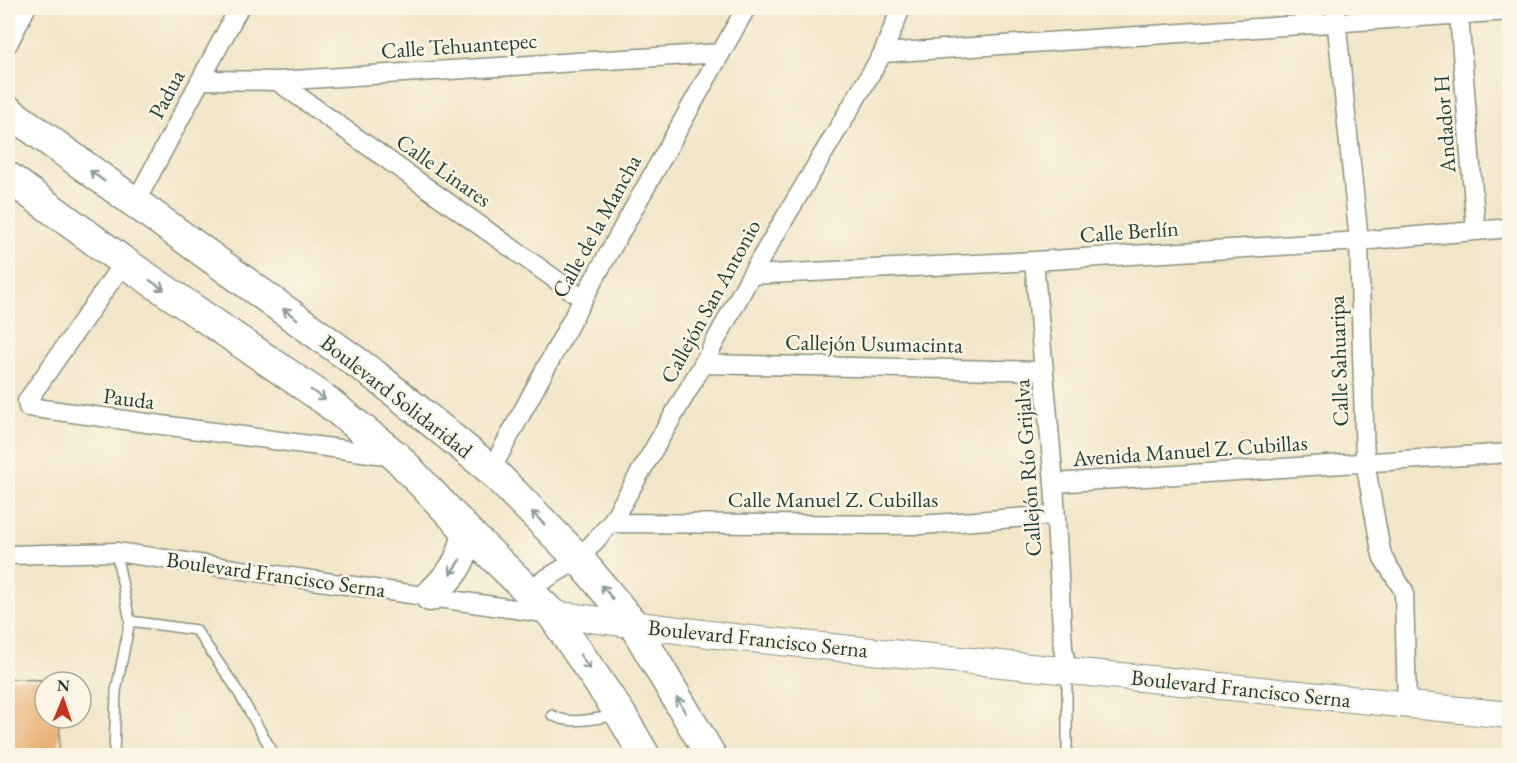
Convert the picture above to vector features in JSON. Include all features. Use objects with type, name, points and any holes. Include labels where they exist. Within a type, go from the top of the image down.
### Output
[{"type":"main road","name":"Boulevard Solidaridad","points":[[8,111],[377,377],[491,470],[579,560],[634,625],[711,756]]},
{"type":"main road","points":[[8,177],[124,262],[324,399],[397,457],[468,532],[552,614],[621,715],[645,756]]},
{"type":"main road","points":[[430,596],[458,565],[464,552],[468,532]]},
{"type":"main road","name":"Boulevard Francisco Serna","points":[[552,614],[741,638],[1509,715]]},
{"type":"street","points":[[8,44],[26,8]]},
{"type":"street","name":"Padua","points":[[135,203],[239,8]]},
{"type":"street","name":"Calle de la Mancha","points":[[491,470],[583,299],[746,8]]},
{"type":"street","name":"Callejón San Antonio","points":[[527,590],[579,560],[610,523],[703,364],[751,275],[883,53],[901,8]]},
{"type":"street","points":[[883,53],[1336,15],[1459,15],[1509,11]]},
{"type":"street","name":"Calle Sahuaripa","points":[[1336,15],[1359,241],[1365,462],[1381,551],[1404,591],[1407,706]]},
{"type":"street","name":"Andador H","points":[[1459,15],[1476,230]]},
{"type":"street","name":"Calle Tehuantepec","points":[[201,80],[277,81],[720,53]]},
{"type":"street","name":"Calle Linares","points":[[277,81],[583,299]]},
{"type":"street","name":"Calle Berlín","points":[[751,275],[1034,261],[1359,241],[1509,228]]},
{"type":"street","name":"Callejón Río Grijalva","points":[[1034,261],[1054,483],[1063,648],[1067,670]]},
{"type":"street","name":"Pauda","points":[[124,262],[27,401],[28,407],[397,457]]},
{"type":"street","name":"Callejón Usumacinta","points":[[703,364],[1044,371]]},
{"type":"street","name":"Avenida Manuel Z. Cubillas","points":[[1054,483],[1509,453]]},
{"type":"street","name":"Calle Manuel Z. Cubillas","points":[[610,523],[921,525],[1056,515]]},
{"type":"street","name":"Boulevard Francisco Serna","points":[[8,555],[116,552],[552,614]]},
{"type":"lane","points":[[114,756],[116,691],[130,621],[116,552]]},
{"type":"lane","points":[[130,621],[196,630],[234,685],[275,756]]},
{"type":"lane","points":[[1067,670],[1067,756]]},
{"type":"lane","points":[[552,715],[560,720],[571,721],[621,715]]},
{"type":"building","points":[[8,679],[33,680],[33,730],[60,730],[59,756],[8,756]]}]
